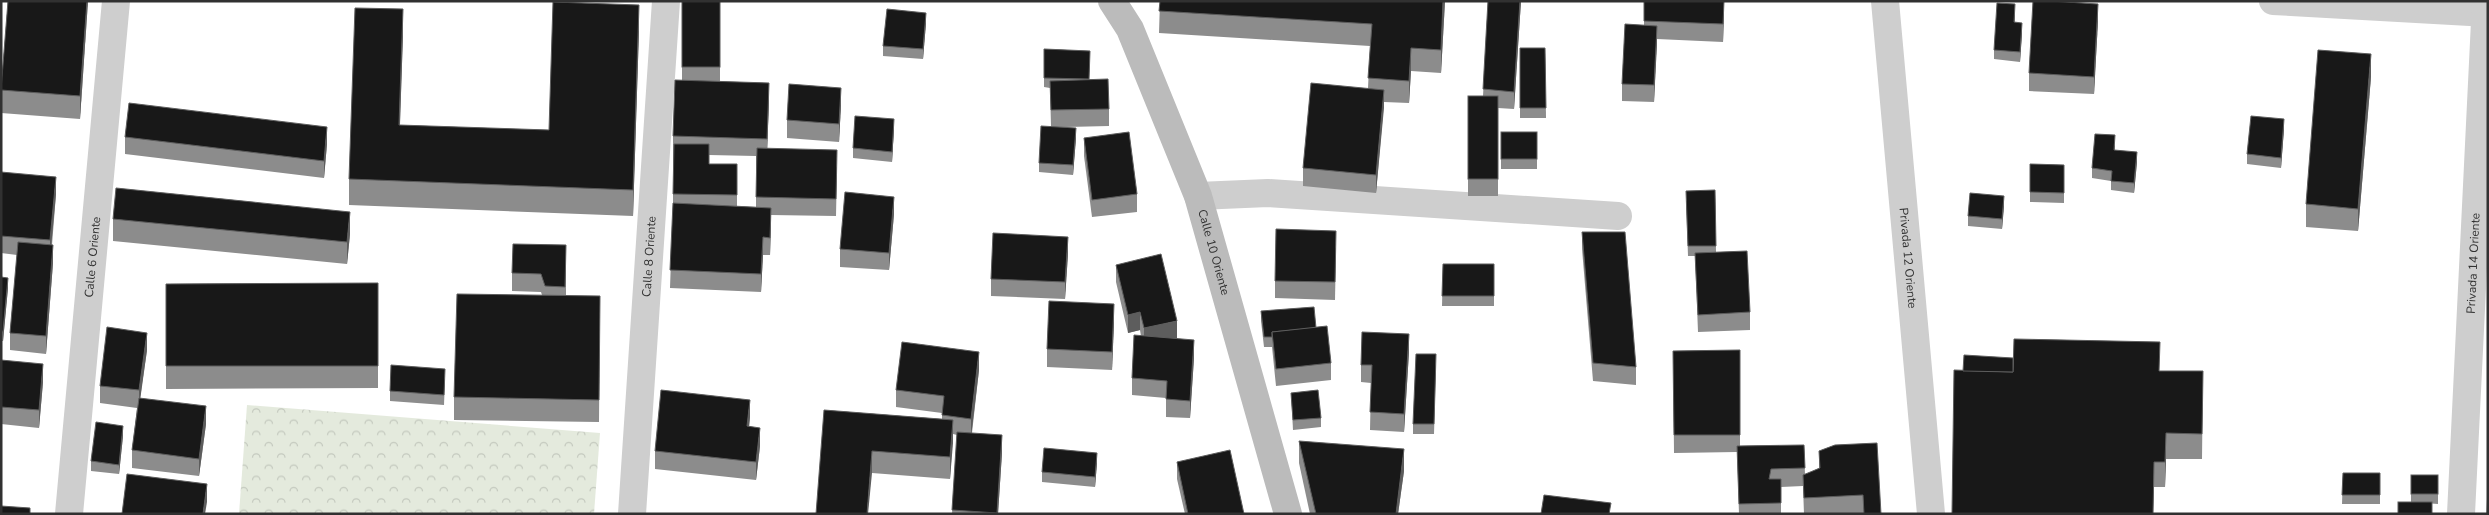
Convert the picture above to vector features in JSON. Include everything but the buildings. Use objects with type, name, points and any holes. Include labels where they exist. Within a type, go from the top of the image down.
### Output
[{"type":"main road","name":"Calle 10 Oriente","points":[[1112,1],[1130,29],[1198,196],[1288,514]]},
{"type":"street","name":"Calle 6 Oriente","points":[[68,514],[116,1]]},
{"type":"street","name":"Calle 8 Oriente","points":[[632,514],[666,1]]},
{"type":"street","name":"Privada 12 Oriente","points":[[1885,1],[1931,514]]},
{"type":"street","points":[[2272,1],[2486,9]]},
{"type":"street","name":"Privada 14 Oriente","points":[[2461,514],[2486,9]]},
{"type":"street","points":[[1198,196],[1268,193],[1618,216]]},
{"type":"green space","points":[[247,405],[600,433],[594,514],[239,514]]}]
